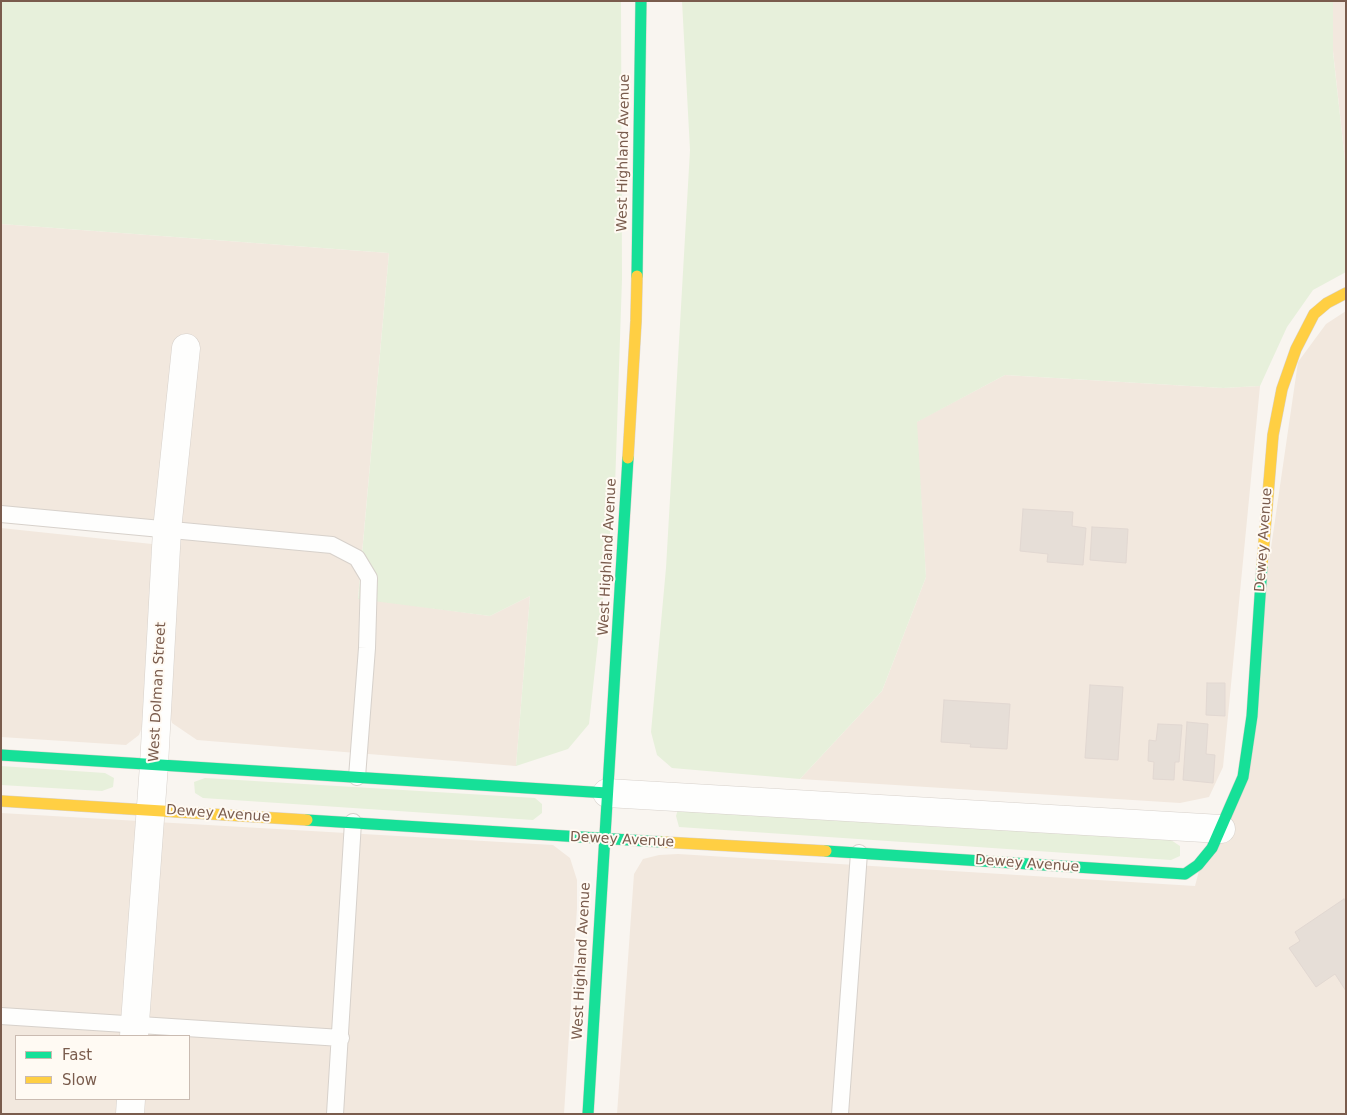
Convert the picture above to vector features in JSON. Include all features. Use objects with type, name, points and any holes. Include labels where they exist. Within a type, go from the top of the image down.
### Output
[{"type":"street","name":"West Highland Avenue","points":[[588,1114],[604,839],[618,644],[636,321],[641,1]]},
{"type":"street","name":"Dewey Avenue","points":[[1,801],[1185,874],[1198,865],[1212,848],[1243,777],[1252,716],[1273,435],[1282,389],[1296,349],[1314,314],[1327,303],[1346,293]]},
{"type":"street","name":"West Dolman Street","points":[[135,1031],[154,765],[167,530],[186,348]]},
{"type":"street","points":[[1,755],[1221,829]]},
{"type":"street","points":[[130,1100],[130,1114]]},
{"type":"lane","points":[[1,514],[332,545],[358,558],[369,578],[367,648],[357,777]]},
{"type":"lane","points":[[335,1114],[353,822]]},
{"type":"lane","points":[[840,1114],[859,853]]},
{"type":"lane","points":[[1,1016],[135,1031],[340,1038]]},
{"type":"shaded area","points":[[1333,1],[1346,1],[1346,170],[1333,51]]},
{"type":"shaded area","points":[[1,224],[389,253],[358,598],[490,616],[530,596],[516,766],[197,740],[172,723],[166,704],[177,548],[151,525],[1,506]]},
{"type":"shaded area","points":[[1346,311],[1346,1114],[617,1114],[634,874],[643,859],[659,855],[678,854],[1195,886],[1201,863],[1232,816],[1298,362],[1326,324]]},
{"type":"shaded area","points":[[1005,375],[1223,388],[1260,386],[1223,767],[1209,797],[1180,803],[800,779],[882,691],[926,577],[916,422]]},
{"type":"shaded area","points":[[1,528],[152,544],[144,722],[139,735],[126,745],[1,737]]},
{"type":"shaded area","points":[[1,813],[553,845],[570,858],[577,880],[577,908],[564,1114],[1,1114]]},
{"type":"green space","points":[[1,1],[621,1],[622,279],[615,487],[589,724],[568,749],[516,766],[530,596],[490,616],[358,599],[389,253],[1,224]]},
{"type":"green space","points":[[682,1],[1333,1],[1333,52],[1346,170],[1346,272],[1313,290],[1287,327],[1260,386],[1223,388],[1005,375],[917,422],[926,577],[882,691],[800,779],[672,768],[657,755],[651,732],[666,568],[690,150]]},
{"type":"green space","points":[[1,766],[105,773],[114,778],[113,787],[102,791],[1,785]]},
{"type":"green space","points":[[205,778],[535,798],[542,804],[542,813],[533,820],[203,798],[195,793],[194,782]]},
{"type":"green space","points":[[679,806],[1171,840],[1180,846],[1180,856],[1171,860],[679,827],[676,816]]},
{"type":"building","points":[[1023,509],[1073,512],[1072,526],[1086,528],[1083,565],[1047,562],[1048,554],[1020,551]]},
{"type":"building","points":[[1092,527],[1128,529],[1126,563],[1090,560]]},
{"type":"building","points":[[1207,683],[1225,683],[1225,716],[1206,715]]},
{"type":"building","points":[[1090,685],[1123,687],[1118,760],[1085,758]]},
{"type":"building","points":[[944,700],[1010,704],[1007,749],[970,747],[971,744],[941,742]]},
{"type":"building","points":[[1187,722],[1208,724],[1206,754],[1215,755],[1213,783],[1183,780]]},
{"type":"building","points":[[1158,724],[1182,725],[1179,762],[1175,762],[1174,780],[1153,779],[1154,762],[1148,761],[1149,740],[1156,741]]},
{"type":"building","points":[[1344,899],[1346,903],[1346,991],[1335,974],[1316,987],[1289,948],[1300,941],[1295,932]]},
{"type":"traffic: fast","points":[[637,276],[641,1]]},
{"type":"traffic: fast","points":[[588,1114],[628,458]]},
{"type":"traffic: fast","points":[[826,851],[1185,874],[1198,865],[1212,848],[1243,777],[1252,716],[1262,566]]},
{"type":"traffic: fast","points":[[1,755],[607,793]]},
{"type":"traffic: fast","points":[[307,820],[662,842]]},
{"type":"traffic: slow","points":[[628,458],[637,276]]},
{"type":"traffic: slow","points":[[1262,566],[1273,435],[1282,389],[1296,349],[1314,314],[1327,303],[1346,293]]},
{"type":"traffic: slow","points":[[1,801],[307,820]]},
{"type":"traffic: slow","points":[[662,842],[826,851]]}]
